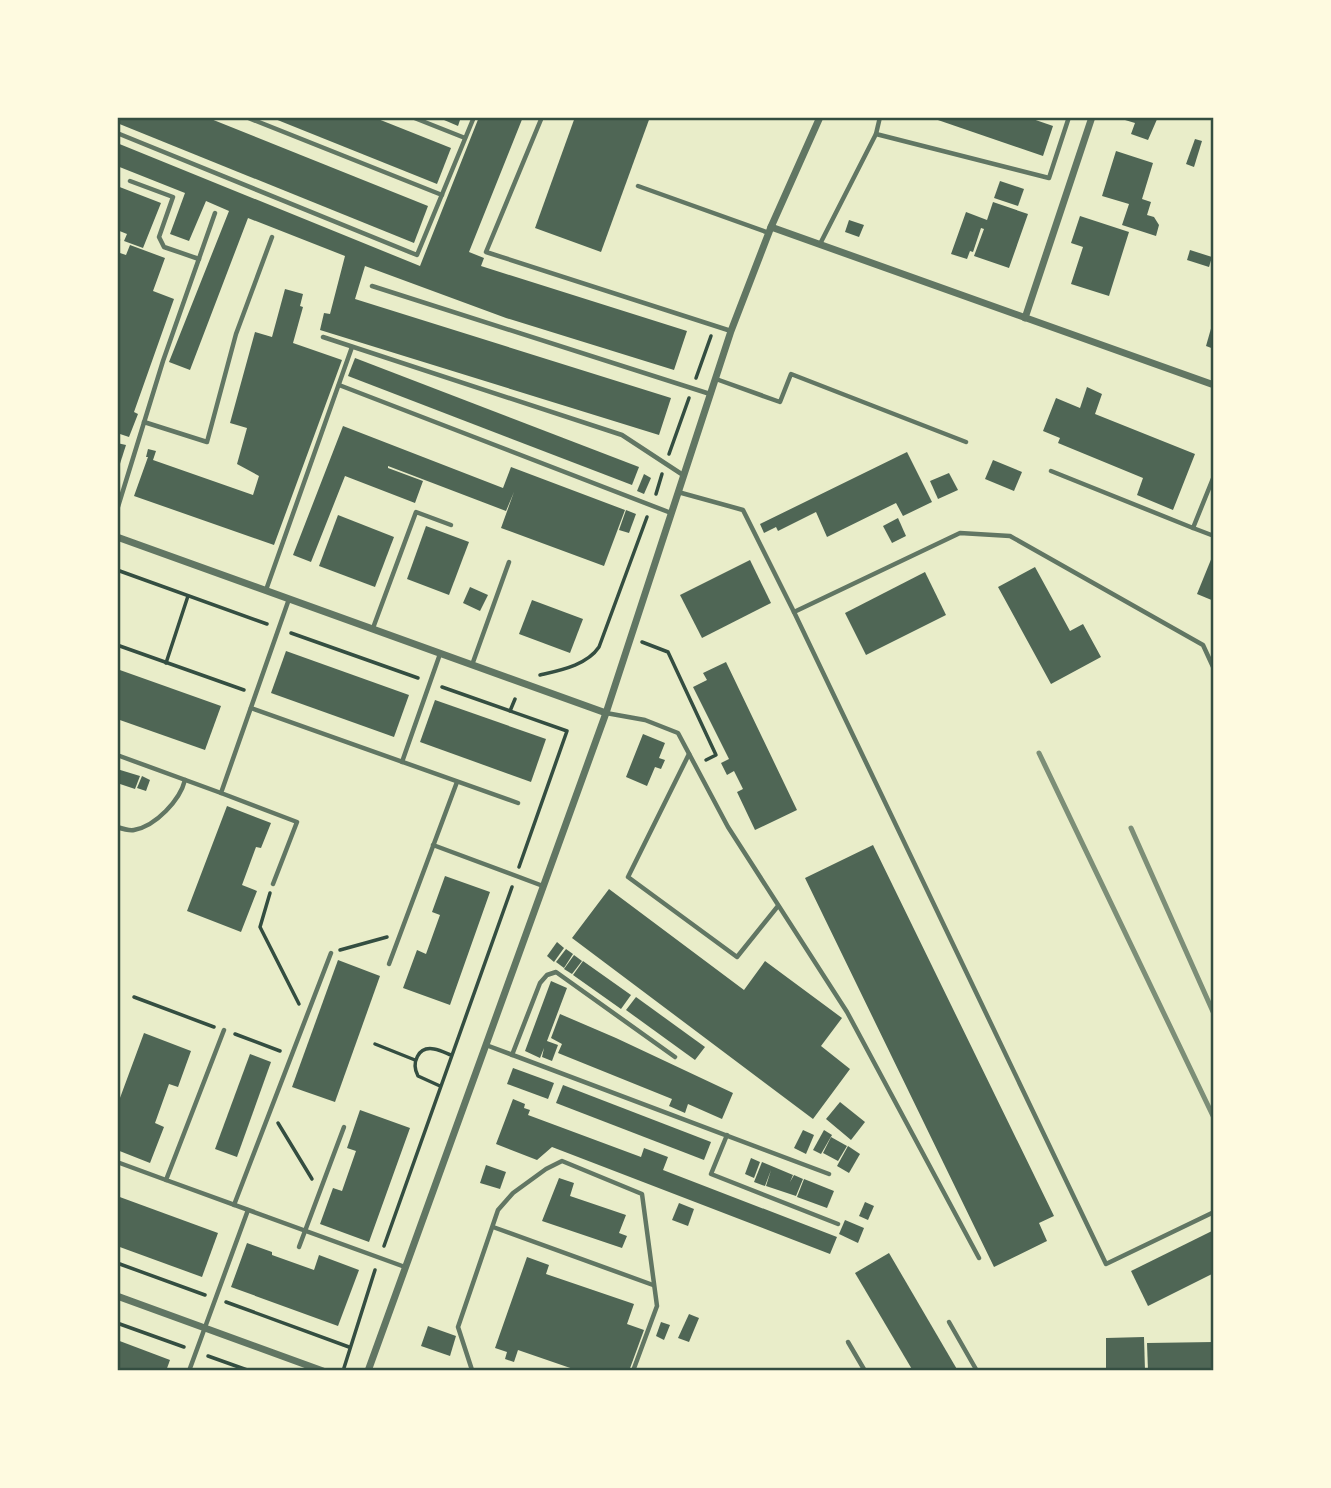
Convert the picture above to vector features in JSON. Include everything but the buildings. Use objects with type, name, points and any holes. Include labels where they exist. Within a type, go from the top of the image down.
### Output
[{"type":"street","points":[[368,1371],[606,713],[731,331],[770,230],[820,117]]},
{"type":"street","points":[[1025,318],[1092,117]]},
{"type":"street","points":[[770,230],[820,245],[1214,385]]},
{"type":"street","points":[[117,537],[606,713]]},
{"type":"street","points":[[117,1296],[323,1371]]},
{"type":"lane","points":[[246,117],[442,195]]},
{"type":"lane","points":[[412,117],[465,138]]},
{"type":"lane","points":[[117,133],[417,256],[474,117]]},
{"type":"lane","points":[[542,117],[486,252],[731,331]]},
{"type":"lane","points":[[820,245],[876,134],[880,117]]},
{"type":"lane","points":[[876,134],[1049,178],[1069,117]]},
{"type":"lane","points":[[130,181],[173,197],[159,237],[164,247],[199,259]]},
{"type":"lane","points":[[638,186],[770,230]]},
{"type":"lane","points":[[117,510],[215,213]]},
{"type":"lane","points":[[144,422],[207,442],[236,334],[272,237]]},
{"type":"lane","points":[[372,285],[710,394]]},
{"type":"lane","points":[[323,337],[622,435],[683,475]]},
{"type":"lane","points":[[266,591],[352,347]]},
{"type":"lane","points":[[715,378],[780,402],[791,374],[966,442]]},
{"type":"lane","points":[[339,385],[671,513]]},
{"type":"lane","points":[[1051,471],[1214,536]]},
{"type":"lane","points":[[1194,528],[1214,476]]},
{"type":"lane","points":[[678,492],[743,510],[1106,1264],[1214,1212]]},
{"type":"lane","points":[[372,629],[416,512],[451,525]]},
{"type":"lane","points":[[794,612],[960,533],[1010,536],[1203,645],[1214,669]]},
{"type":"lane","points":[[472,665],[509,562]]},
{"type":"lane","points":[[220,793],[289,599]]},
{"type":"lane","points":[[402,762],[440,653]]},
{"type":"lane","points":[[251,708],[518,803]]},
{"type":"lane","points":[[606,713],[645,720],[678,733],[728,827],[847,1012],[979,1258]]},
{"type":"lane","points":[[689,753],[628,877],[737,957],[778,906]]},
{"type":"lane","points":[[117,755],[297,822],[273,884]]},
{"type":"lane","points":[[117,827],[131,831],[146,826],[174,804],[181,794],[185,780]]},
{"type":"lane","points":[[388,964],[457,782]]},
{"type":"lane","points":[[433,845],[544,886]]},
{"type":"lane","points":[[234,1205],[331,953]]},
{"type":"lane","points":[[512,1055],[540,984],[547,975],[556,972],[675,1057]]},
{"type":"lane","points":[[166,1180],[224,1030]]},
{"type":"lane","points":[[486,1045],[829,1174]]},
{"type":"lane","points":[[299,1247],[344,1127]]},
{"type":"lane","points":[[727,1135],[711,1174],[838,1224]]},
{"type":"lane","points":[[475,1371],[472,1370],[458,1327],[498,1210],[513,1193],[562,1161],[642,1194],[657,1306],[633,1371]]},
{"type":"lane","points":[[117,1162],[406,1268]]},
{"type":"lane","points":[[188,1371],[248,1210]]},
{"type":"lane","points":[[493,1227],[654,1285]]},
{"type":"lane","points":[[949,1322],[977,1371]]},
{"type":"lane","points":[[848,1342],[865,1371]]},
{"type":"path","points":[[537,676],[582,662],[594,655],[599,647],[714,326]]},
{"type":"path","points":[[117,570],[566,731],[379,1258],[342,1371]]},
{"type":"path","points":[[166,663],[188,596]]},
{"type":"path","points":[[631,638],[668,652],[716,755],[705,760]]},
{"type":"path","points":[[117,645],[256,694]]},
{"type":"path","points":[[510,711],[514,699]]},
{"type":"path","points":[[273,884],[260,927],[306,1017]]},
{"type":"path","points":[[331,953],[400,934]]},
{"type":"path","points":[[375,1044],[415,1059]]},
{"type":"path","points":[[440,1086],[418,1076],[414,1066],[415,1059],[421,1052],[431,1048],[451,1055]]},
{"type":"path","points":[[271,1110],[320,1193]]},
{"type":"path","points":[[117,1263],[349,1347]]},
{"type":"railway","points":[[1039,753],[1214,1118]]},
{"type":"railway","points":[[1131,828],[1214,1014]]}]
